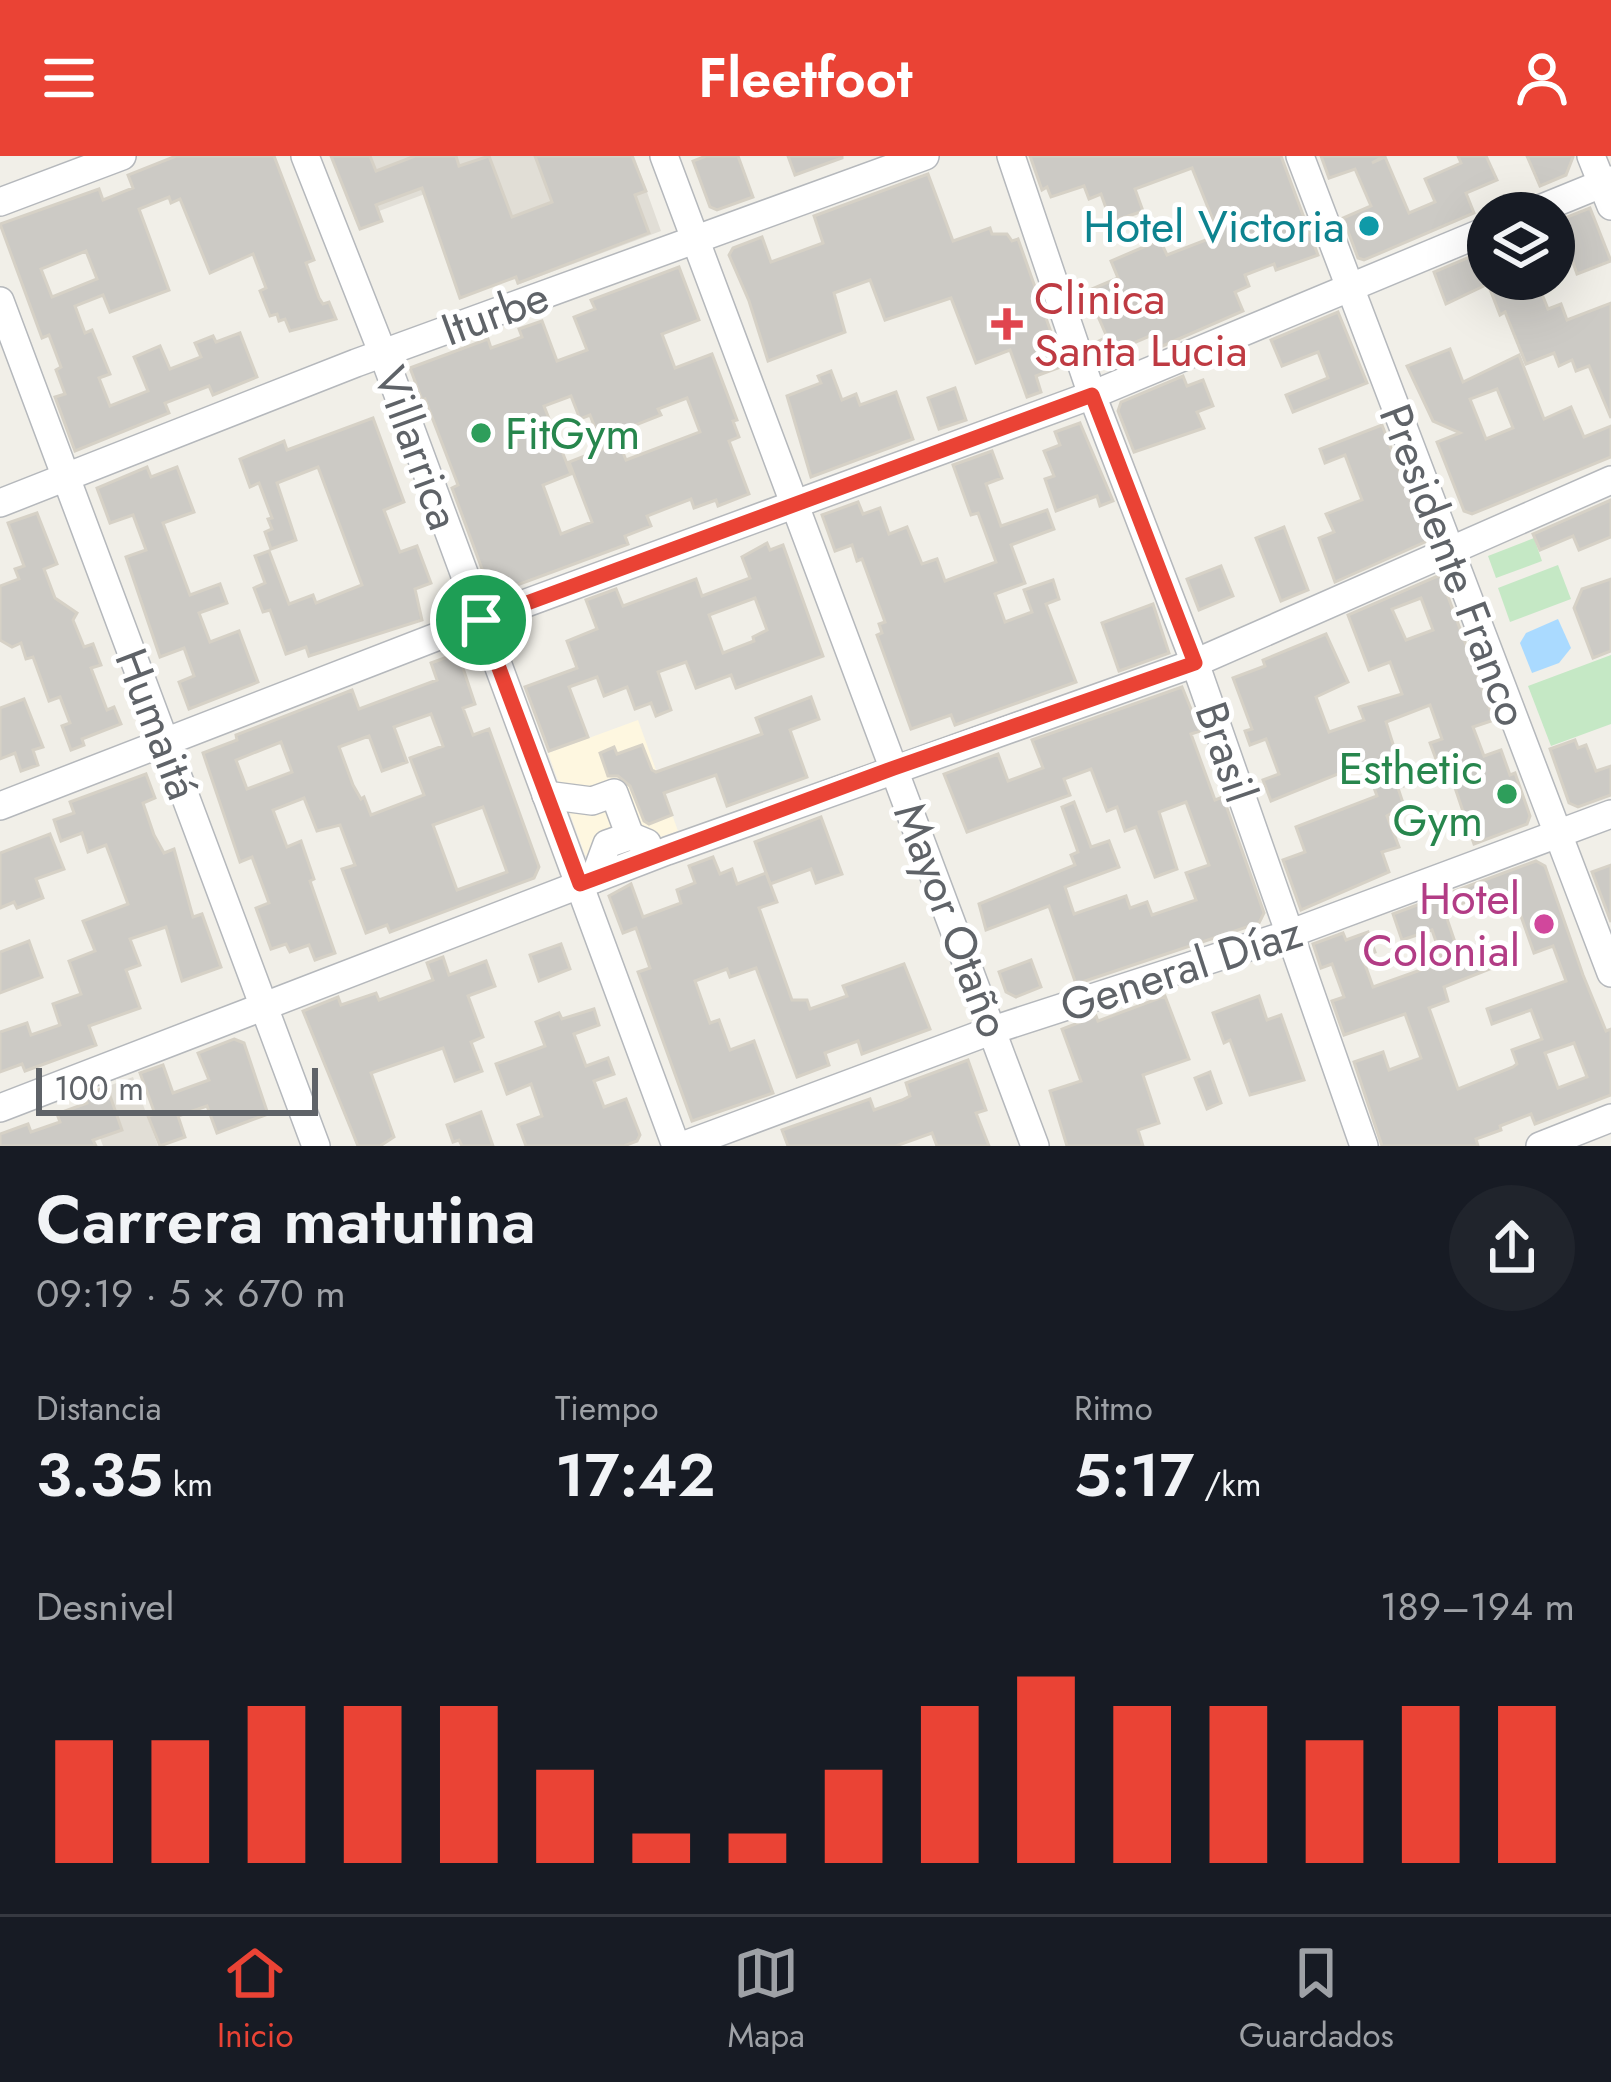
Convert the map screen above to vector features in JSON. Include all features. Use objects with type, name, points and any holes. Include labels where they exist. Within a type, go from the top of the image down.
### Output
[{"type":"street","points":[[0,202],[122,156]]},
{"type":"street","name":"Villarrica","points":[[305,156],[546,795],[587,881],[679,1146]]},
{"type":"street","name":"Mayor Otaño","points":[[664,156],[1036,1146]]},
{"type":"street","name":"Iturbe","points":[[0,503],[383,354],[925,156]]},
{"type":"street","name":"Brasil","points":[[1011,156],[1092,395],[1195,663],[1364,1146]]},
{"type":"street","name":"Presidente Franco","points":[[1300,156],[1611,974]]},
{"type":"street","points":[[1575,200],[1608,190],[1591,156]]},
{"type":"street","points":[[0,806],[481,620],[1092,395],[1467,238]]},
{"type":"street","name":"Humaitá","points":[[0,301],[316,1146]]},
{"type":"street","points":[[0,1108],[667,851],[1195,663],[1611,480]]},
{"type":"street","points":[[546,795],[592,801],[618,840],[667,851]]},
{"type":"street","name":"General Díaz","points":[[679,1146],[993,1030],[1289,934],[1611,814]]},
{"type":"street","points":[[587,881],[618,840]]},
{"type":"street","points":[[1540,1146],[1611,1118]]},
{"type":"shaded area","points":[[331,156],[634,156],[661,231],[517,285],[476,175],[355,220]]},
{"type":"shaded area","points":[[638,720],[678,831],[591,860],[585,855],[548,753]]},
{"type":"shaded area","points":[[133,1077],[158,1146],[103,1146],[84,1095]]},
{"type":"green space","points":[[1534,538],[1542,561],[1496,578],[1488,556]]},
{"type":"green space","points":[[1558,565],[1571,599],[1510,622],[1498,588]]},
{"type":"green space","points":[[1611,655],[1611,724],[1551,746],[1528,686]]},
{"type":"water","points":[[1558,619],[1571,648],[1559,663],[1532,673],[1520,643],[1526,633]]},
{"type":"building","points":[[176,156],[274,156],[314,260],[306,263],[319,298],[323,304],[329,302],[336,319],[290,331],[285,319],[270,316],[253,254],[210,273],[180,199],[171,203],[169,197],[139,209],[169,290],[110,312],[103,295],[75,306],[85,333],[92,330],[110,374],[99,378],[110,406],[148,391],[134,357],[160,346],[170,369],[201,357],[195,343],[240,333],[257,377],[213,395],[209,386],[165,403],[169,413],[75,451],[55,397],[65,394],[56,370],[61,367],[49,335],[42,338],[0,224],[99,189],[103,200],[133,188],[128,175]],"holes":[[[86,251],[97,279],[52,297],[41,269]]]},
{"type":"building","points":[[331,156],[370,156],[376,171],[415,156],[456,156],[459,166],[489,156],[512,217],[552,202],[535,156],[632,156],[646,191],[635,195],[649,233],[518,283],[516,277],[460,298],[422,188],[376,205],[382,221],[360,229]]},
{"type":"building","points":[[738,156],[753,197],[717,210],[710,207],[693,161]]},
{"type":"building","points":[[788,156],[842,156],[842,158],[795,175]]},
{"type":"building","points":[[1030,156],[1281,156],[1318,255],[1245,275],[1249,286],[1235,292],[1243,311],[1158,348],[1152,335],[1101,357],[1095,343],[1107,337],[1087,291],[1118,278],[1111,261],[1160,240],[1167,255],[1219,235],[1192,168],[1135,189],[1143,211],[1111,222],[1101,194],[1089,199],[1084,186],[1051,197],[1047,187],[1042,190]]},
{"type":"building","points":[[1321,156],[1384,156],[1372,163],[1385,157],[1409,213],[1435,202],[1425,179],[1461,163],[1458,156],[1486,156],[1497,180],[1466,193],[1467,216],[1364,260],[1358,258],[1343,218],[1371,206],[1355,169],[1329,178]]},
{"type":"building","points":[[1527,156],[1573,157],[1566,175],[1540,186]]},
{"type":"building","points":[[928,174],[953,241],[990,228],[992,234],[1018,239],[1063,366],[1036,376],[1041,392],[1027,397],[1010,350],[976,363],[951,298],[885,320],[870,280],[834,293],[845,332],[768,361],[729,255],[733,248],[762,237],[771,262],[823,243],[814,216]]},
{"type":"building","points":[[1590,208],[1611,261],[1577,274],[1575,268],[1575,214]]},
{"type":"building","points":[[1467,258],[1467,294],[1446,304],[1434,272]]},
{"type":"building","points":[[679,267],[699,320],[662,334],[675,368],[712,354],[737,420],[733,421],[739,437],[729,441],[749,494],[718,506],[716,500],[694,508],[691,499],[647,516],[651,526],[625,536],[628,544],[498,592],[489,588],[452,488],[458,485],[410,368],[488,339],[491,348],[522,337],[519,329],[542,321],[557,361],[587,350],[574,317],[595,309],[591,300]],"holes":[[[571,396],[580,419],[590,415],[603,449],[569,462],[592,522],[561,534],[543,485],[571,474],[544,406]],[[687,398],[700,432],[626,460],[615,433],[661,415],[658,409]]]},
{"type":"building","points":[[1494,300],[1544,300],[1548,309],[1561,304],[1567,320],[1611,303],[1611,418],[1589,366],[1576,371],[1572,360],[1559,366],[1554,353],[1526,364],[1505,312],[1500,315]]},
{"type":"building","points":[[1338,312],[1367,383],[1293,412],[1286,395],[1328,378],[1318,352],[1282,366],[1271,340]]},
{"type":"building","points":[[1450,349],[1463,382],[1519,355],[1544,419],[1571,407],[1584,437],[1611,426],[1611,457],[1472,514],[1464,511],[1437,442],[1460,433],[1433,421],[1407,366]],"holes":[[[1497,389],[1513,428],[1486,439],[1470,399]]]},
{"type":"building","points":[[831,371],[842,400],[856,394],[860,405],[896,392],[913,439],[811,477],[787,396],[821,383],[818,376]]},
{"type":"building","points":[[1183,376],[1187,386],[1203,380],[1213,406],[1197,412],[1204,428],[1134,452],[1118,411],[1121,402]]},
{"type":"building","points":[[955,388],[966,420],[939,429],[928,398]]},
{"type":"building","points":[[373,418],[404,502],[384,510],[400,552],[417,546],[431,583],[415,589],[422,620],[309,656],[306,647],[286,654],[270,610],[263,612],[254,588],[265,583],[255,556],[269,551],[289,604],[313,595],[316,603],[362,585],[318,467],[277,483],[296,540],[271,549],[265,532],[272,529],[268,519],[272,518],[259,483],[250,487],[240,459],[284,441],[287,450]]},
{"type":"building","points":[[1080,423],[1113,501],[1100,506],[1097,496],[1056,511],[1045,479],[1054,476],[1044,451],[1060,445],[1055,432]]},
{"type":"building","points":[[1382,425],[1425,542],[1335,582],[1319,538],[1334,532],[1326,514],[1362,500],[1345,455],[1325,463],[1320,449]]},
{"type":"building","points":[[992,451],[1002,478],[986,484],[1001,526],[1047,510],[1054,529],[1011,545],[1025,583],[995,594],[1005,622],[1032,612],[1024,590],[1053,580],[1059,599],[1046,604],[1076,682],[955,725],[951,715],[911,729],[877,635],[882,633],[879,624],[885,622],[862,559],[857,561],[852,545],[835,551],[822,515],[858,502],[863,514],[880,508],[889,534],[907,527],[922,564],[937,559],[945,581],[996,562],[978,513],[971,515],[953,465]]},
{"type":"building","points":[[147,467],[151,477],[177,467],[194,512],[163,523],[190,595],[220,584],[227,603],[199,613],[210,642],[239,631],[258,682],[189,709],[179,682],[194,676],[184,648],[160,657],[126,557],[146,550],[133,515],[110,523],[97,488]]},
{"type":"building","points":[[1611,500],[1611,537],[1579,550],[1573,536],[1540,550],[1533,534]]},
{"type":"building","points":[[37,513],[57,564],[44,569],[55,598],[77,613],[73,620],[84,647],[93,644],[101,665],[91,668],[107,710],[114,707],[121,724],[82,739],[84,745],[71,750],[62,726],[70,723],[60,697],[49,701],[33,657],[26,659],[21,643],[12,647],[0,640],[0,586],[19,579],[15,569],[24,566],[8,523]]},
{"type":"building","points":[[1284,527],[1308,590],[1281,601],[1256,538]]},
{"type":"building","points":[[767,543],[770,550],[783,545],[823,656],[736,688],[731,675],[696,688],[686,662],[658,672],[671,710],[656,716],[651,703],[635,709],[627,687],[604,696],[597,677],[569,687],[588,737],[549,751],[525,687],[577,668],[567,641],[597,629],[586,600],[616,589],[623,606],[696,579],[702,596],[750,578],[742,557]],"holes":[[[755,598],[767,630],[753,637],[754,641],[723,653],[709,615]]]},
{"type":"building","points":[[1221,566],[1233,596],[1199,610],[1187,579]]},
{"type":"building","points":[[1440,575],[1494,720],[1473,727],[1484,756],[1501,750],[1530,816],[1527,824],[1474,844],[1448,767],[1440,770],[1430,743],[1442,739],[1430,705],[1386,722],[1406,785],[1398,788],[1404,806],[1387,816],[1399,847],[1382,852],[1389,872],[1301,910],[1283,860],[1305,852],[1296,827],[1377,796],[1365,763],[1271,801],[1263,780],[1279,774],[1266,739],[1250,745],[1245,731],[1252,729],[1233,678],[1326,634],[1348,682],[1316,697],[1329,732],[1364,720],[1359,707],[1402,694],[1390,662],[1369,670],[1348,615]],"holes":[[[1421,598],[1433,630],[1406,640],[1392,609]]]},
{"type":"building","points":[[1611,579],[1611,651],[1593,658],[1574,608],[1582,589]]},
{"type":"building","points":[[1153,604],[1169,653],[1119,671],[1102,623]]},
{"type":"building","points":[[458,653],[475,704],[463,708],[473,735],[489,729],[539,867],[534,878],[390,932],[387,925],[366,933],[342,869],[355,865],[340,825],[317,831],[304,798],[273,810],[287,847],[301,841],[335,953],[315,960],[309,945],[290,952],[286,944],[271,949],[256,908],[269,903],[252,857],[240,862],[203,753],[237,740],[236,735],[352,690],[359,709],[437,680],[431,663]],"holes":[[[431,714],[443,746],[410,758],[424,795],[371,815],[339,747],[369,736],[382,771],[407,762],[394,727]],[[281,742],[292,772],[247,789],[236,760]],[[483,807],[507,872],[457,890],[433,825]]]},
{"type":"building","points":[[1182,687],[1200,731],[1191,734],[1215,800],[1223,797],[1264,913],[1259,923],[1076,984],[1049,906],[986,930],[979,904],[1075,865],[1071,855],[1078,852],[1062,807],[1074,802],[1091,847],[1109,841],[1119,867],[1065,887],[1074,914],[1126,896],[1130,908],[1147,902],[1152,915],[1196,900],[1186,873],[1209,865],[1186,802],[1159,812],[1177,869],[1155,877],[1136,827],[1125,831],[1117,807],[1107,811],[1091,769],[1064,779],[1070,795],[967,832],[944,774],[998,754],[1008,781],[1043,768],[1032,740]]},
{"type":"building","points":[[811,697],[819,719],[790,730],[807,777],[727,806],[716,775],[664,793],[672,815],[649,824],[630,786],[618,776],[608,776],[600,753],[614,747],[617,754],[642,745],[656,772],[762,734],[756,718]]},
{"type":"building","points":[[24,699],[43,747],[33,750],[38,765],[21,771],[15,753],[0,759],[0,708]]},
{"type":"building","points":[[1575,740],[1578,748],[1586,745],[1596,771],[1611,766],[1611,795],[1578,807],[1569,803],[1550,749]]},
{"type":"building","points":[[146,774],[155,798],[143,803],[154,835],[164,853],[174,849],[193,917],[202,914],[221,967],[182,981],[166,927],[130,939],[140,965],[126,970],[140,1008],[89,1026],[96,1045],[25,1071],[22,1064],[0,1072],[0,1032],[27,1023],[31,1035],[60,1025],[53,1004],[81,994],[69,961],[95,951],[83,921],[128,904],[106,845],[88,852],[82,833],[61,841],[54,820],[74,813],[70,802]]},
{"type":"building","points":[[821,817],[842,874],[816,883],[811,869],[770,884],[755,842]]},
{"type":"building","points":[[50,834],[64,869],[36,879],[43,898],[17,908],[14,902],[0,908],[0,853]]},
{"type":"building","points":[[713,857],[720,874],[732,869],[737,884],[766,873],[777,902],[759,908],[792,1000],[807,1000],[810,1009],[847,996],[843,986],[904,964],[930,1029],[862,1054],[858,1041],[825,1053],[829,1065],[797,1077],[756,968],[730,977],[727,969],[695,981],[710,1023],[719,1020],[730,1050],[754,1041],[773,1093],[692,1121],[638,972],[650,968],[636,928],[623,933],[609,896],[631,884],[643,917],[681,903],[677,890],[695,883],[689,866]]},
{"type":"building","points":[[1536,861],[1545,866],[1583,975],[1606,1031],[1611,1029],[1611,1095],[1535,1124],[1531,1114],[1476,1139],[1478,1146],[1382,1146],[1354,1062],[1383,1052],[1389,1070],[1421,1058],[1405,1014],[1344,1035],[1332,1001],[1344,997],[1332,964],[1321,968],[1313,944],[1343,933],[1346,940],[1368,932],[1375,952],[1362,956],[1373,987],[1443,962],[1432,930],[1402,940],[1393,914]],"holes":[[[1482,896],[1487,912],[1516,902],[1534,953],[1553,946],[1566,981],[1487,1009],[1492,1024],[1531,1010],[1542,1039],[1512,1050],[1517,1064],[1513,1067],[1458,1089],[1429,1008],[1448,1001],[1444,987],[1490,969],[1481,943],[1458,951],[1444,910]],[[1574,1043],[1587,1077],[1558,1088],[1545,1053]]]},
{"type":"building","points":[[1611,865],[1611,922],[1592,872]]},
{"type":"building","points":[[29,941],[42,977],[0,993],[0,952]]},
{"type":"building","points":[[561,944],[570,969],[539,981],[530,955]]},
{"type":"building","points":[[443,957],[449,975],[486,961],[495,986],[468,996],[483,1037],[471,1042],[482,1071],[455,1081],[443,1048],[371,1073],[394,1137],[380,1146],[358,1146],[303,1011],[338,997],[341,1005],[376,993],[379,1000],[433,980],[427,963]]},
{"type":"building","points":[[1031,960],[1041,987],[1016,997],[1006,992],[999,972]]},
{"type":"building","points":[[1165,996],[1189,1059],[1143,1075],[1159,1123],[1138,1130],[1143,1146],[1067,1146],[1050,1091],[1081,1081],[1062,1029]]},
{"type":"building","points":[[1259,996],[1267,1020],[1281,1015],[1304,1080],[1250,1095],[1230,1040],[1224,1043],[1213,1013]]},
{"type":"building","points":[[594,1009],[599,1025],[574,1034],[586,1066],[608,1058],[614,1074],[594,1081],[604,1107],[626,1099],[640,1135],[624,1146],[526,1146],[518,1125],[542,1116],[531,1084],[507,1094],[496,1064],[545,1046],[536,1022],[559,1013],[562,1019]]},
{"type":"building","points":[[234,1039],[244,1043],[268,1114],[217,1133],[207,1106],[178,1116],[185,1137],[160,1146],[148,1116],[155,1114],[140,1073],[163,1065],[173,1093],[209,1080],[198,1053]]},
{"type":"building","points":[[968,1060],[986,1110],[976,1113],[989,1146],[937,1146],[932,1133],[896,1146],[788,1146],[782,1130],[870,1099],[874,1110],[902,1100],[910,1096],[906,1083]]},
{"type":"building","points":[[1210,1072],[1221,1103],[1207,1109],[1195,1078]]},
{"type":"building","points":[[107,1087],[122,1130],[93,1140],[96,1146],[0,1146],[0,1134],[28,1124],[31,1132],[60,1122],[57,1114],[87,1103],[84,1095]]},
{"type":"building","points":[[481,1112],[493,1146],[453,1142],[447,1125]]},
{"type":"place","name":"Hotel Victoria","points":[[1369,226]]},
{"type":"place","name":"Clinica Santa Lucia","points":[[1007,324]]},
{"type":"place","name":"FitGym","points":[[481,433]]},
{"type":"place","name":"Esthetic Gym","points":[[1507,794]]},
{"type":"place","name":"Hotel Colonial","points":[[1544,924]]},
{"type":"route","points":[[1092,395],[1195,663],[580,884],[481,620],[1092,395]]}]
